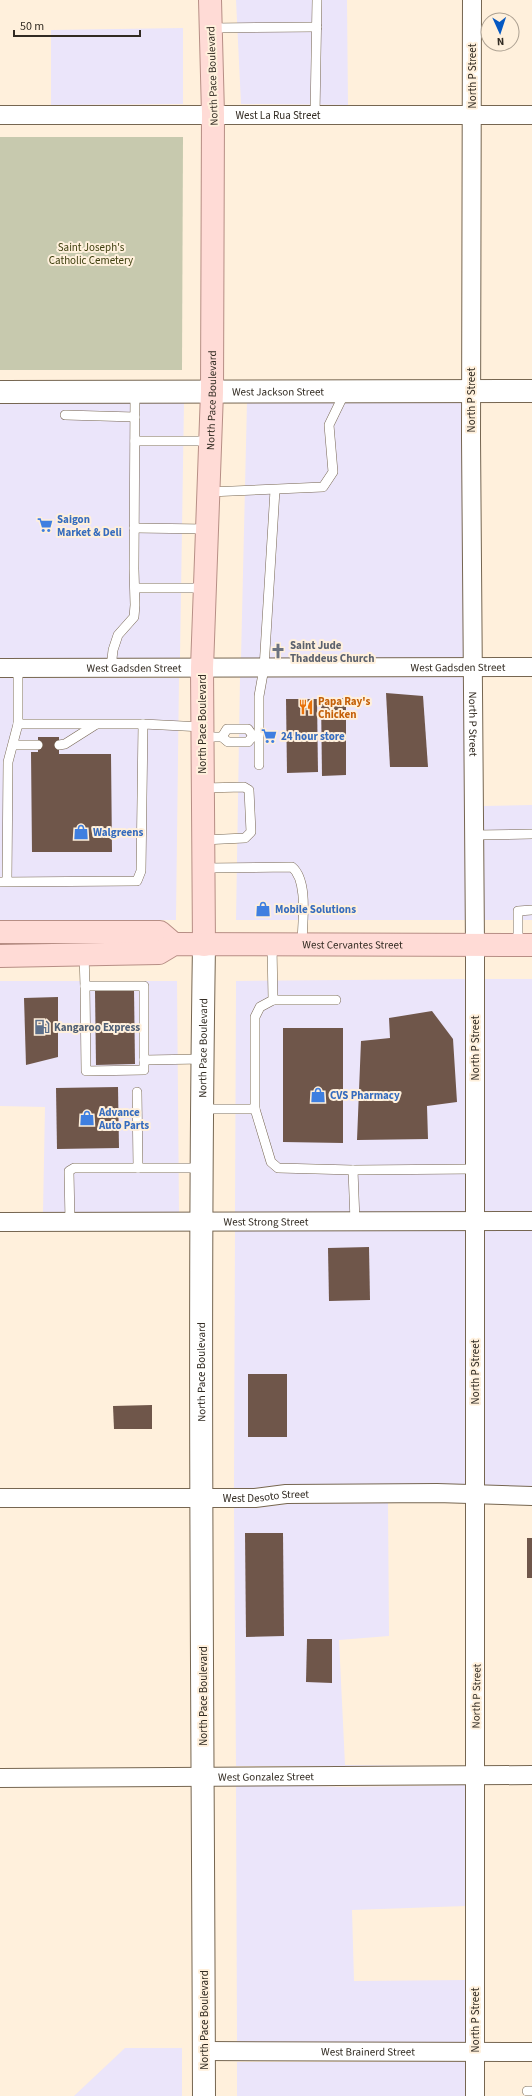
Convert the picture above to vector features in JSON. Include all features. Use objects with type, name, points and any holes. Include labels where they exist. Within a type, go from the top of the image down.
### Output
[{"type":"main road","name":"North Pace Boulevard","points":[[204,2096],[204,1777],[201,1498],[204,945],[203,788],[209,734],[202,668],[212,392],[213,114],[210,0]]},
{"type":"main road","name":"West Jackson Street","points":[[0,392],[532,391]]},
{"type":"main road","points":[[0,932],[160,932],[174,944]]},
{"type":"main road","name":"West Cervantes Street","points":[[0,956],[159,953],[174,944],[525,945]]},
{"type":"street","name":"North P Street","points":[[472,0],[471,391],[475,945],[475,2096]]},
{"type":"street","name":"West La Rua Street","points":[[0,115],[532,115]]},
{"type":"street","name":"West Gadsden Street","points":[[0,668],[532,667]]},
{"type":"street","name":"West Strong Street","points":[[0,1222],[532,1221]]},
{"type":"street","name":"West Desoto Street","points":[[0,1498],[255,1498],[286,1494],[437,1493],[532,1496]]},
{"type":"street","name":"West Gonzalez Street","points":[[0,1778],[532,1775]]},
{"type":"street","name":"West Brainerd Street","points":[[204,2051],[532,2052]]},
{"type":"lane","points":[[315,115],[317,0]]},
{"type":"lane","points":[[211,28],[317,27]]},
{"type":"lane","points":[[209,492],[323,487],[333,472],[329,426],[345,391]]},
{"type":"lane","points":[[111,668],[113,650],[118,635],[134,617],[135,392]]},
{"type":"lane","points":[[65,415],[135,417]]},
{"type":"lane","points":[[135,441],[211,442]]},
{"type":"lane","points":[[259,765],[256,736],[259,696],[264,668],[274,490]]},
{"type":"lane","points":[[134,528],[207,529]]},
{"type":"lane","points":[[135,588],[205,588]]},
{"type":"lane","points":[[18,668],[18,724],[8,762],[4,881],[137,881],[141,871],[143,724]]},
{"type":"lane","points":[[18,724],[143,724],[209,734],[228,742],[248,742],[256,736]]},
{"type":"lane","points":[[59,744],[65,744],[95,725]]},
{"type":"lane","points":[[13,745],[38,745]]},
{"type":"lane","points":[[203,788],[244,787],[249,790],[251,832],[245,838],[204,840]]},
{"type":"lane","points":[[474,835],[532,834]]},
{"type":"lane","points":[[204,868],[292,867],[298,872],[303,887],[302,945]]},
{"type":"lane","points":[[525,945],[518,911],[532,910]]},
{"type":"lane","points":[[272,945],[273,1000]]},
{"type":"lane","points":[[84,954],[86,1071],[144,1070],[144,1060],[139,1048],[144,1027],[144,986],[85,986]]},
{"type":"lane","points":[[336,1000],[273,1000],[260,1006],[255,1017],[255,1109],[270,1157],[275,1166],[278,1168],[354,1170],[475,1169]]},
{"type":"lane","points":[[134,1008],[144,1008]]},
{"type":"lane","points":[[85,1009],[95,1009]]},
{"type":"lane","points":[[134,1027],[144,1027]]},
{"type":"lane","points":[[85,1028],[95,1028]]},
{"type":"lane","points":[[86,1049],[96,1049]]},
{"type":"lane","points":[[144,1060],[203,1059]]},
{"type":"lane","points":[[137,1092],[138,1168]]},
{"type":"lane","points":[[202,1109],[255,1109]]},
{"type":"lane","points":[[70,1222],[69,1171],[74,1168],[202,1168]]},
{"type":"lane","points":[[354,1170],[354,1221]]},
{"type":"shaded area","points":[[236,0],[347,0],[348,105],[241,104]]},
{"type":"shaded area","points":[[183,28],[183,104],[51,105],[51,30]]},
{"type":"shaded area","points":[[184,401],[180,658],[0,658],[0,402]]},
{"type":"shaded area","points":[[247,401],[462,401],[465,658],[241,658]]},
{"type":"shaded area","points":[[240,677],[465,677],[466,920],[236,920]]},
{"type":"shaded area","points":[[0,678],[179,678],[176,920],[0,920]]},
{"type":"shaded area","points":[[532,805],[532,920],[483,920],[483,806]]},
{"type":"shaded area","points":[[467,979],[466,1212],[235,1212],[236,981]]},
{"type":"shaded area","points":[[483,979],[532,979],[532,1211],[483,1211]]},
{"type":"shaded area","points":[[0,981],[177,981],[179,1212],[43,1212],[45,1107],[0,1106]]},
{"type":"shaded area","points":[[235,1231],[466,1231],[467,1485],[286,1484],[255,1488],[234,1488]]},
{"type":"shaded area","points":[[483,1231],[532,1231],[532,1486],[484,1486]]},
{"type":"shaded area","points":[[388,1503],[389,1636],[339,1640],[345,1765],[439,1766],[236,1766],[234,1508],[256,1508],[287,1504]]},
{"type":"shaded area","points":[[266,1785],[345,1787],[466,1785],[466,1906],[352,1910],[354,1981],[466,1980],[466,2043],[237,2042],[236,1786]]},
{"type":"shaded area","points":[[125,2048],[182,2048],[182,2096],[74,2096]]},
{"type":"shaded area","points":[[237,2062],[466,2062],[466,2096],[237,2096]]},
{"type":"green space","name":"Saint Joseph's Catholic Cemetery","points":[[0,137],[183,137],[182,370],[0,370]]},
{"type":"building","points":[[386,693],[423,696],[428,767],[390,767]]},
{"type":"building","points":[[321,698],[346,698],[346,775],[322,776]]},
{"type":"building","points":[[286,699],[317,699],[318,772],[287,773]]},
{"type":"building","points":[[38,737],[59,737],[59,754],[111,754],[112,852],[32,852],[31,752],[38,752]]},
{"type":"building","points":[[134,990],[135,1064],[96,1065],[95,991]]},
{"type":"building","name":"Kangaroo Express","points":[[58,997],[58,1057],[26,1065],[24,998]]},
{"type":"building","points":[[432,1011],[453,1039],[457,1102],[427,1106],[428,1139],[357,1140],[361,1041],[390,1038],[389,1018]]},
{"type":"building","points":[[283,1028],[343,1028],[343,1143],[283,1142]]},
{"type":"building","name":"Advance Auto Parts","points":[[118,1087],[119,1148],[57,1149],[56,1088]]},
{"type":"building","points":[[369,1247],[370,1300],[329,1301],[328,1248]]},
{"type":"building","points":[[248,1374],[287,1374],[287,1437],[248,1437]]},
{"type":"building","points":[[152,1405],[152,1429],[114,1429],[113,1406]]},
{"type":"building","points":[[245,1533],[283,1533],[284,1636],[246,1637]]},
{"type":"building","points":[[527,1538],[532,1538],[532,1578],[527,1578]]},
{"type":"building","points":[[307,1639],[332,1639],[332,1683],[306,1682]]},
{"type":"place","name":"Saigon Market & Deli","points":[[45,525]]},
{"type":"place","name":"Saint Jude Thaddeus Church","points":[[278,651]]},
{"type":"place","name":"Papa Ray's Chicken","points":[[306,707]]},
{"type":"place","name":"24 hour store","points":[[269,736]]},
{"type":"place","name":"Walgreens","points":[[81,832]]},
{"type":"place","name":"Mobile Solutions","points":[[263,909]]},
{"type":"place","name":"Kangaroo Express","points":[[42,1027]]},
{"type":"place","name":"CVS Pharmacy","points":[[318,1095]]},
{"type":"place","name":"Advance Auto Parts","points":[[87,1118]]}]
